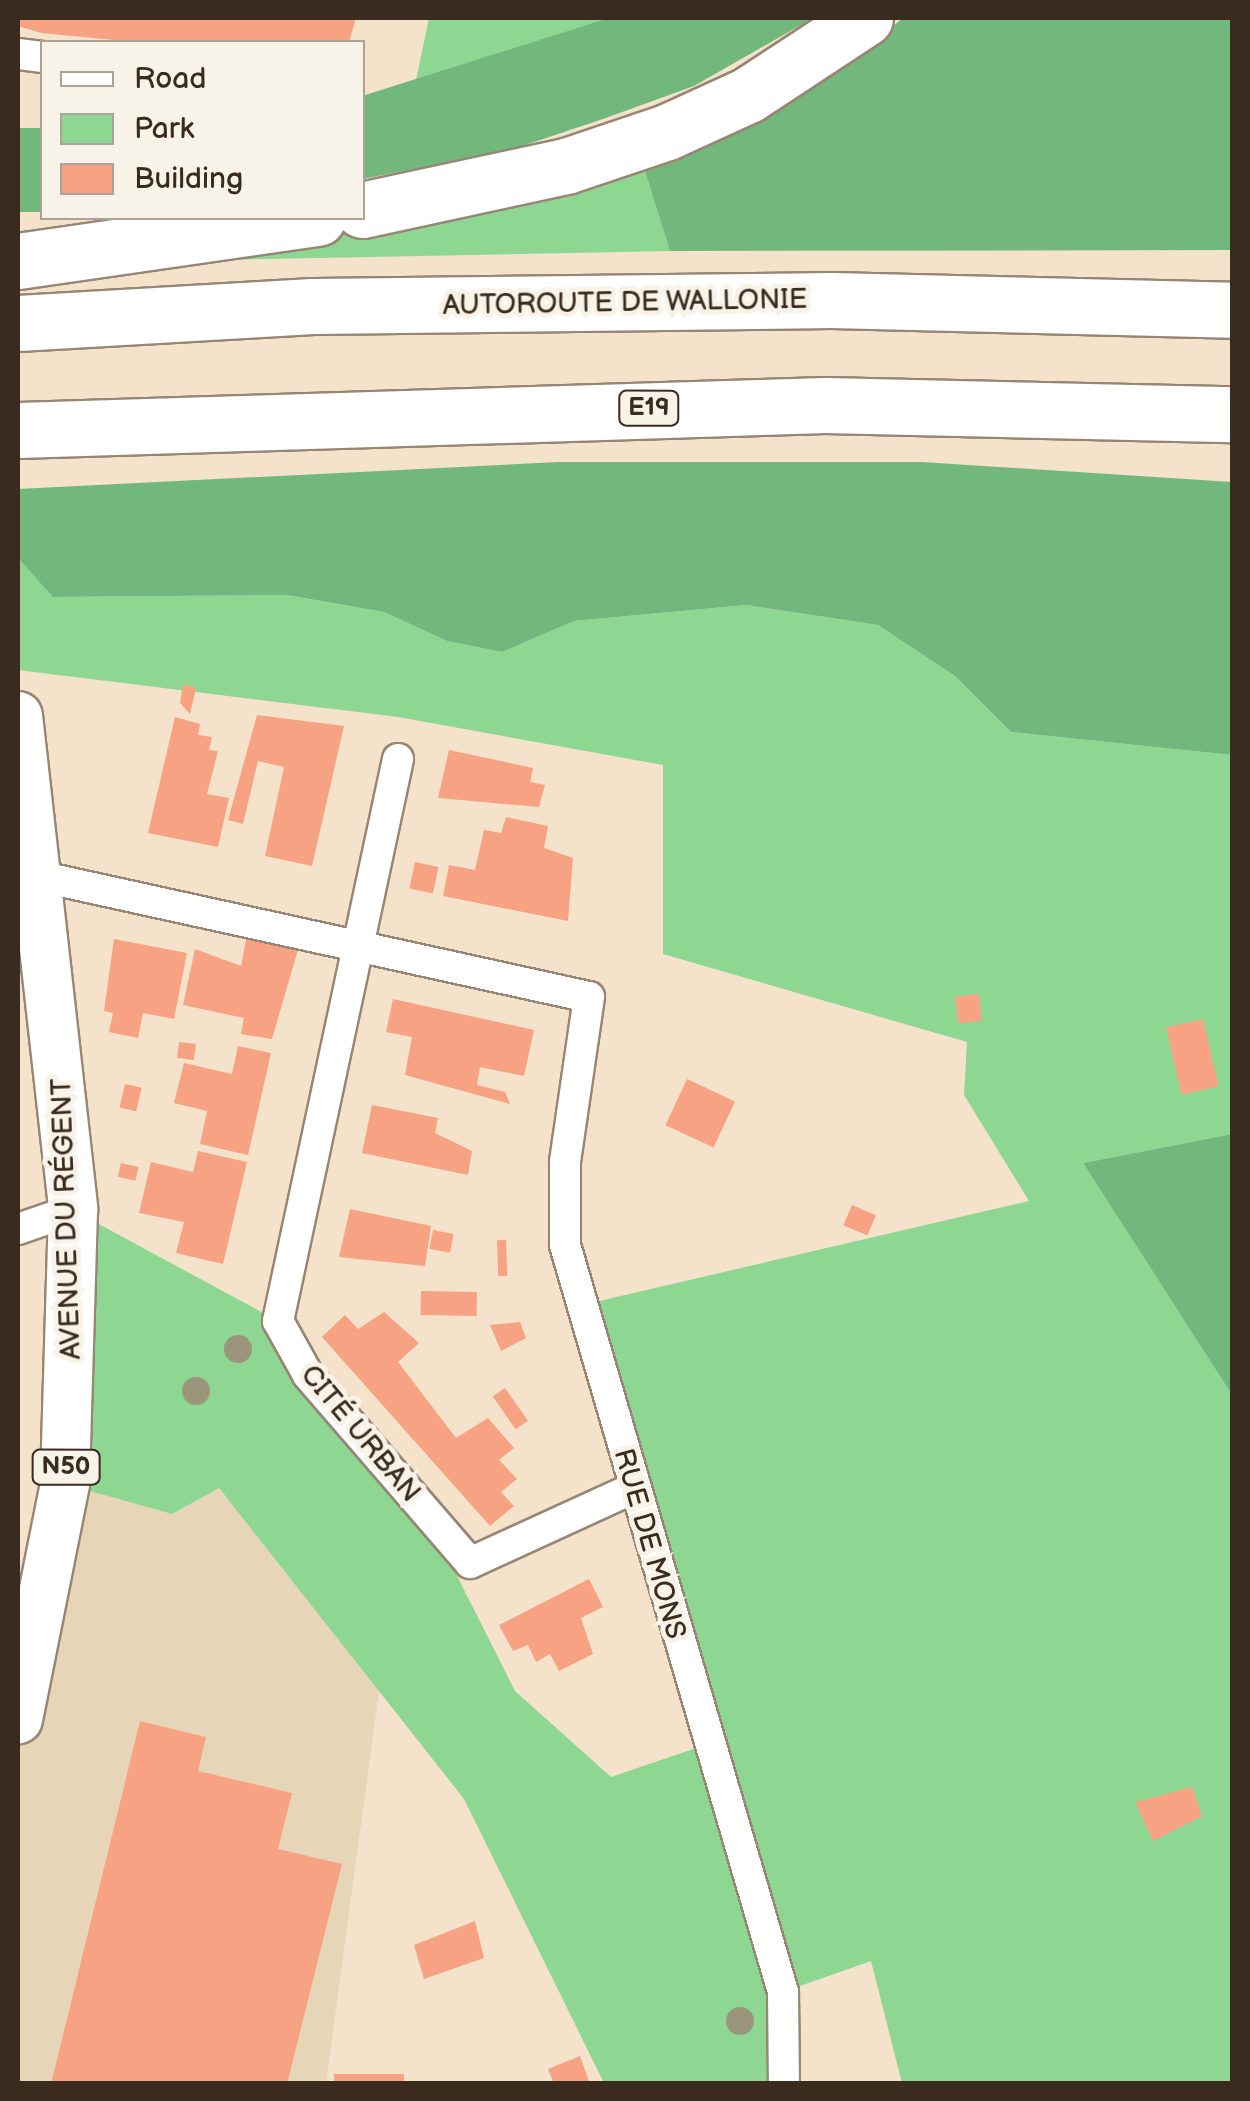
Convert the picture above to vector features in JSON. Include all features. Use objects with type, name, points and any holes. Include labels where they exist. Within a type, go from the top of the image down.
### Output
[{"type":"highway","points":[[365,209],[566,166],[666,132],[748,96],[865,18]]},
{"type":"highway","points":[[18,261],[304,220]]},
{"type":"highway","name":"AUTOROUTE DE WALLONIE","points":[[26,323],[312,306],[830,300],[1232,310]]},
{"type":"highway","name":"E19","points":[[41,428],[826,405],[1232,414]]},
{"type":"main road","name":"AVENUE DU RÉGENT","points":[[18,716],[72,1210],[65,1484],[18,1719]]},
{"type":"street","name":"CITÉ URBAN","points":[[398,759],[278,1321],[291,1351],[470,1563],[632,1490]]},
{"type":"street","points":[[38,876],[359,942]]},
{"type":"street","name":"RUE DE MONS","points":[[359,942],[589,997],[565,1162],[565,1245],[632,1490],[783,1992],[784,2084]]},
{"type":"street","points":[[18,1229],[72,1210]]},
{"type":"shaded area","points":[[65,1484],[172,1514],[219,1488],[379,1691],[326,2083],[18,2084],[18,1719]]},
{"type":"green space","points":[[429,18],[609,18],[415,85]]},
{"type":"green space","points":[[609,18],[813,18],[694,86],[603,119],[507,151],[365,179],[365,95]]},
{"type":"green space","points":[[903,18],[1232,18],[1232,250],[670,251],[642,162],[764,110],[853,59]]},
{"type":"green space","points":[[18,128],[40,128],[40,212],[18,212]]},
{"type":"green space","points":[[642,162],[670,251],[221,260],[221,247]]},
{"type":"green space","points":[[558,462],[922,462],[1232,482],[1232,755],[1011,732],[955,676],[878,625],[746,605],[574,621],[502,652],[447,641],[384,612],[286,595],[53,597],[18,558],[18,489]]},
{"type":"green space","points":[[18,558],[54,597],[285,595],[384,612],[447,641],[502,652],[574,621],[746,605],[878,625],[955,676],[1011,732],[1232,755],[1232,1134],[1083,1163],[1232,1395],[1232,2083],[902,2083],[871,1961],[783,1992],[784,2083],[604,2083],[464,1799],[219,1488],[172,1514],[65,1484],[73,1210],[278,1321],[470,1563],[455,1572],[515,1691],[611,1777],[708,1744],[582,1305],[1029,1201],[964,1095],[967,1042],[663,954],[663,765],[398,717],[18,670]]},
{"type":"green space","points":[[1232,1134],[1232,1395],[1083,1163]]},
{"type":"building","points":[[18,18],[356,18],[350,40],[114,40],[41,33],[18,26]]},
{"type":"building","points":[[183,684],[196,688],[190,714],[180,703]]},
{"type":"building","points":[[257,715],[344,726],[312,866],[265,856],[284,767],[258,761],[243,824],[228,820]]},
{"type":"building","points":[[175,717],[200,724],[198,735],[212,737],[209,750],[218,751],[207,794],[229,798],[218,847],[148,833]]},
{"type":"building","points":[[449,750],[533,768],[530,782],[545,785],[539,807],[438,798]]},
{"type":"building","points":[[506,817],[548,826],[544,848],[573,858],[568,921],[443,896],[449,865],[475,870],[484,830],[501,833]]},
{"type":"building","points":[[415,862],[438,867],[433,893],[409,888]]},
{"type":"building","points":[[247,935],[299,946],[272,1039],[241,1034],[244,1018],[183,1005],[195,949],[241,966]]},
{"type":"building","points":[[114,939],[187,953],[174,1019],[143,1013],[138,1038],[109,1032],[113,1013],[104,1011]]},
{"type":"building","points":[[979,994],[982,1021],[958,1023],[955,997]]},
{"type":"building","points":[[393,999],[534,1030],[524,1076],[480,1067],[477,1085],[505,1092],[510,1104],[405,1075],[412,1037],[386,1032]]},
{"type":"building","points":[[1203,1019],[1219,1086],[1181,1095],[1166,1028]]},
{"type":"building","points":[[179,1042],[196,1044],[194,1060],[177,1058]]},
{"type":"building","points":[[238,1046],[271,1053],[248,1155],[200,1144],[207,1111],[174,1103],[184,1063],[232,1074]]},
{"type":"building","points":[[687,1079],[735,1101],[713,1148],[665,1125]]},
{"type":"building","points":[[125,1084],[142,1088],[136,1111],[120,1107]]},
{"type":"building","points":[[372,1105],[438,1118],[435,1133],[472,1151],[468,1175],[362,1153]]},
{"type":"building","points":[[198,1151],[247,1162],[223,1264],[176,1253],[184,1222],[139,1213],[151,1162],[193,1172]]},
{"type":"building","points":[[121,1163],[139,1167],[135,1181],[118,1177]]},
{"type":"building","points":[[852,1205],[876,1215],[867,1235],[843,1225]]},
{"type":"building","points":[[350,1209],[431,1226],[425,1266],[339,1257]]},
{"type":"building","points":[[433,1230],[454,1234],[450,1253],[429,1249]]},
{"type":"building","points":[[497,1240],[506,1240],[507,1276],[498,1276]]},
{"type":"building","points":[[421,1291],[477,1292],[477,1316],[421,1315]]},
{"type":"building","points":[[384,1312],[419,1343],[398,1362],[456,1438],[488,1418],[514,1448],[499,1460],[517,1479],[501,1492],[514,1506],[490,1526],[322,1337],[345,1315],[358,1329]]},
{"type":"building","points":[[520,1322],[526,1338],[501,1351],[490,1325]]},
{"type":"building","points":[[505,1388],[528,1421],[516,1429],[493,1397]]},
{"type":"building","points":[[589,1579],[603,1607],[581,1618],[593,1654],[559,1671],[550,1654],[536,1662],[528,1645],[513,1651],[499,1625]]},
{"type":"building","points":[[140,1721],[206,1737],[198,1771],[292,1793],[278,1849],[342,1864],[287,2084],[51,2084]]},
{"type":"building","points":[[1192,1787],[1202,1816],[1153,1841],[1135,1802]]},
{"type":"building","points":[[475,1921],[484,1958],[424,1979],[414,1945]]},
{"type":"building","points":[[580,2056],[590,2084],[554,2084],[548,2069]]},
{"type":"building","points":[[334,2074],[404,2074],[404,2084],[334,2084]]}]
